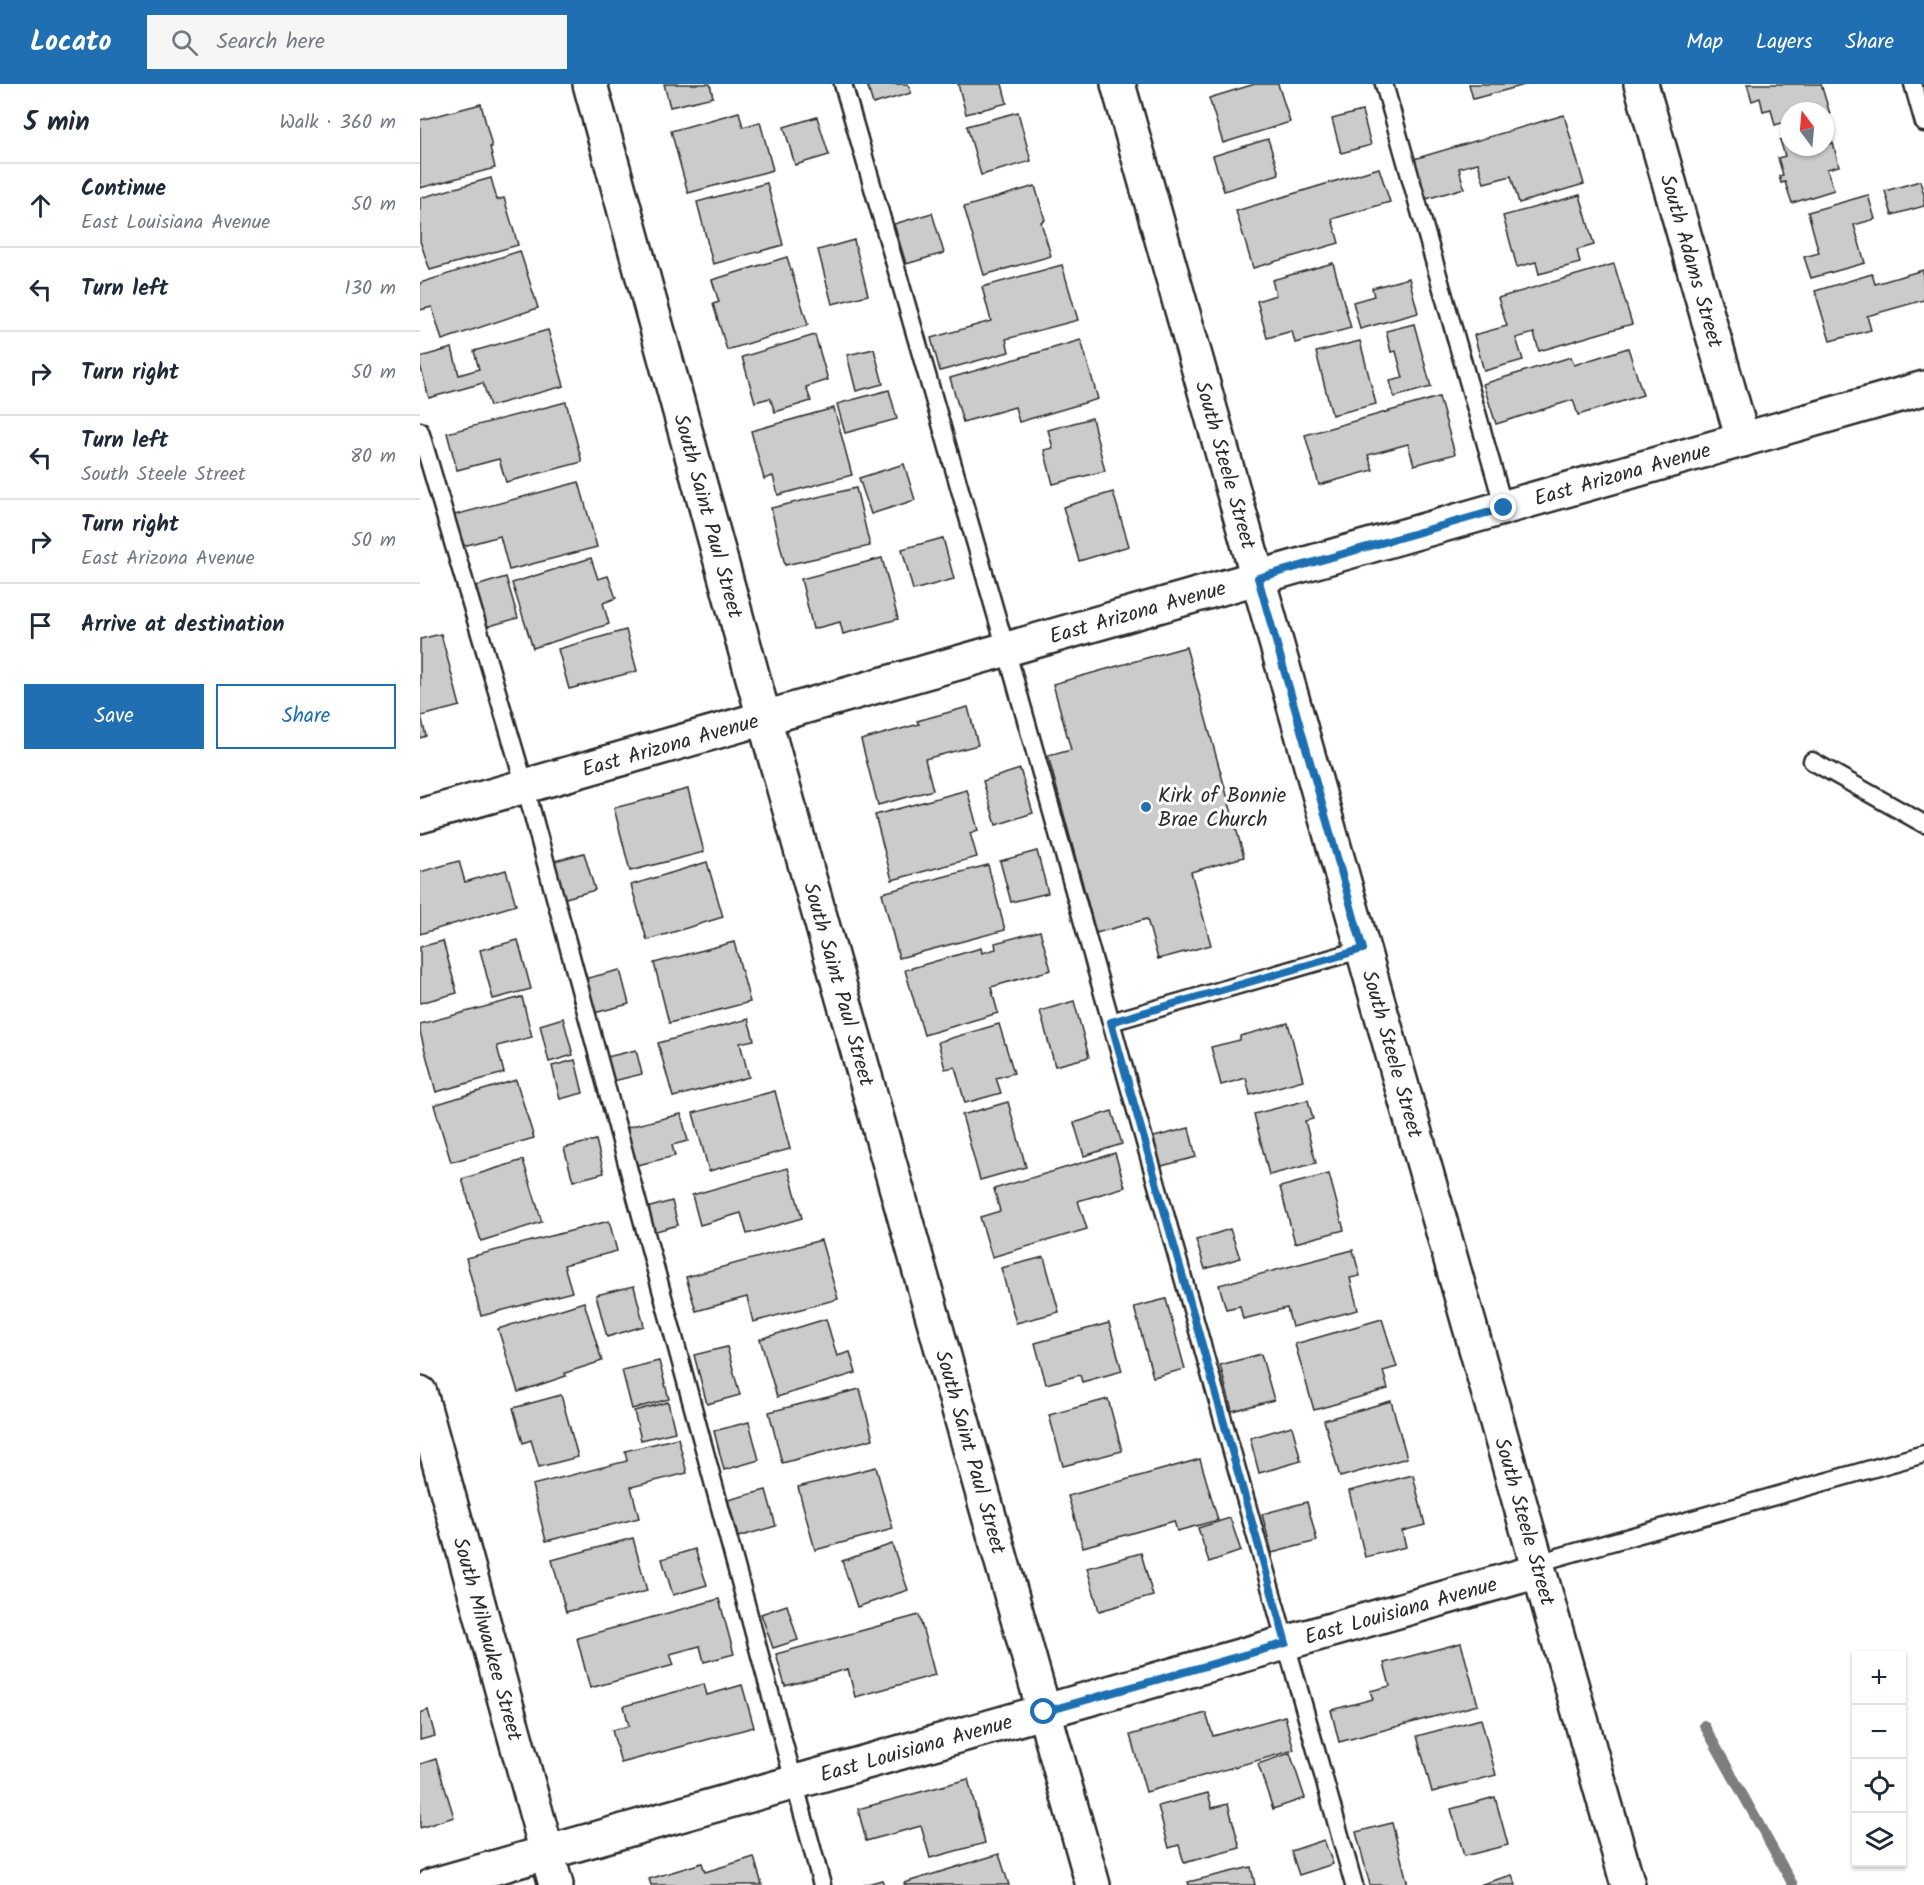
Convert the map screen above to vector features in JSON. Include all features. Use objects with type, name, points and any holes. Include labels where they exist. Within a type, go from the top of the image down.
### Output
[{"type":"street","name":"South Saint Paul Street","points":[[590,84],[764,718],[1093,1885]]},
{"type":"street","name":"South Steele Street","points":[[1118,84],[1628,1885]]},
{"type":"street","name":"South Adams Street","points":[[1641,84],[1743,440]]},
{"type":"street","name":"East Arizona Avenue","points":[[420,816],[1924,388]]},
{"type":"street","name":"South Milwaukee Street","points":[[420,1393],[556,1885]]},
{"type":"street","name":"East Louisiana Avenue","points":[[433,1885],[1286,1643],[1538,1567]]},
{"type":"lane","points":[[843,84],[1006,649],[1354,1885]]},
{"type":"lane","points":[[1384,84],[1504,508]]},
{"type":"lane","points":[[1913,84],[1924,123]]},
{"type":"lane","points":[[420,431],[525,786],[822,1885]]},
{"type":"lane","points":[[1812,761],[1924,824]]},
{"type":"lane","points":[[1111,1022],[1363,949]]},
{"type":"lane","points":[[1538,1567],[1924,1454]]},
{"type":"building","points":[[664,84],[710,84],[713,97],[670,107]]},
{"type":"building","points":[[867,84],[908,84],[911,93],[873,104]]},
{"type":"building","points":[[958,84],[1002,84],[1007,103],[966,114]]},
{"type":"building","points":[[1255,84],[1278,84],[1290,122],[1223,143],[1209,98]]},
{"type":"building","points":[[1469,84],[1528,84],[1473,99]]},
{"type":"building","points":[[1747,84],[1821,84],[1826,102],[1780,102],[1780,124],[1775,125],[1771,109],[1763,111],[1760,98],[1752,101]]},
{"type":"building","points":[[481,104],[495,168],[420,188],[420,120]]},
{"type":"building","points":[[1362,111],[1371,145],[1341,153],[1332,119]]},
{"type":"building","points":[[739,112],[743,127],[760,122],[773,170],[688,193],[671,131]]},
{"type":"building","points":[[1018,112],[1031,161],[981,175],[967,126]]},
{"type":"building","points":[[1564,115],[1584,184],[1519,203],[1511,176],[1484,183],[1478,163],[1459,168],[1464,188],[1426,199],[1414,159]]},
{"type":"building","points":[[817,117],[829,155],[795,165],[784,127]]},
{"type":"building","points":[[1268,139],[1279,174],[1224,191],[1213,156]]},
{"type":"building","points":[[1834,147],[1839,166],[1827,169],[1834,190],[1792,203],[1785,182],[1781,183],[1779,176],[1783,175],[1778,158],[1834,156]]},
{"type":"building","points":[[1379,168],[1390,202],[1332,219],[1339,243],[1253,268],[1236,211]]},
{"type":"building","points":[[491,178],[497,200],[504,198],[518,245],[430,270],[420,241],[420,198]]},
{"type":"building","points":[[1920,181],[1924,206],[1892,215],[1885,191]]},
{"type":"building","points":[[767,183],[783,245],[713,264],[697,202]]},
{"type":"building","points":[[1035,186],[1045,220],[1041,222],[1051,256],[984,275],[964,207]]},
{"type":"building","points":[[1580,195],[1594,245],[1577,250],[1580,263],[1539,274],[1536,262],[1517,267],[1503,216]]},
{"type":"building","points":[[1868,195],[1875,219],[1854,225],[1865,263],[1811,278],[1804,257],[1819,253],[1808,212]]},
{"type":"building","points":[[932,213],[944,253],[906,264],[894,224]]},
{"type":"building","points":[[854,240],[868,295],[832,304],[818,250]]},
{"type":"building","points":[[520,251],[538,308],[442,340],[432,307],[420,310],[420,283]]},
{"type":"building","points":[[787,257],[808,325],[727,350],[713,304],[719,302],[712,280]]},
{"type":"building","points":[[1333,263],[1351,328],[1295,343],[1292,331],[1267,338],[1257,301],[1276,295],[1272,280]]},
{"type":"building","points":[[1614,264],[1632,324],[1539,351],[1534,333],[1516,338],[1523,360],[1484,371],[1474,335],[1507,326],[1498,298]]},
{"type":"building","points":[[1062,265],[1078,320],[1006,339],[1009,352],[940,371],[931,338],[991,321],[982,287]]},
{"type":"building","points":[[1923,270],[1924,300],[1867,316],[1871,330],[1830,341],[1815,291],[1872,274],[1875,284]]},
{"type":"building","points":[[1409,278],[1418,313],[1360,329],[1353,302],[1374,296],[1372,288]]},
{"type":"building","points":[[1414,324],[1431,387],[1394,397],[1390,381],[1403,378],[1396,351],[1391,352],[1386,331]]},
{"type":"building","points":[[548,330],[564,386],[490,406],[483,383],[429,398],[420,357],[452,348],[459,375],[479,369],[474,351]]},
{"type":"building","points":[[815,335],[828,380],[806,387],[811,401],[775,412],[770,398],[755,402],[742,357]]},
{"type":"building","points":[[1081,340],[1098,399],[1019,422],[1015,407],[963,422],[950,378]]},
{"type":"building","points":[[1360,341],[1376,404],[1332,415],[1316,352]]},
{"type":"building","points":[[1628,348],[1643,395],[1578,415],[1573,400],[1496,424],[1483,384],[1571,357],[1574,365]]},
{"type":"building","points":[[874,349],[883,384],[856,391],[847,355]]},
{"type":"building","points":[[889,390],[897,419],[845,433],[837,404]]},
{"type":"building","points":[[1439,397],[1455,454],[1414,465],[1408,444],[1368,455],[1373,470],[1319,485],[1305,435]]},
{"type":"building","points":[[566,402],[582,462],[506,482],[499,459],[457,470],[447,433]]},
{"type":"building","points":[[834,408],[852,475],[778,495],[773,476],[764,479],[751,431]]},
{"type":"building","points":[[1092,418],[1105,471],[1053,484],[1044,450],[1053,448],[1048,430]]},
{"type":"building","points":[[904,464],[915,500],[871,514],[859,478]]},
{"type":"building","points":[[579,482],[597,547],[509,570],[500,536],[456,548],[447,517]]},
{"type":"building","points":[[856,488],[870,546],[785,565],[771,508]]},
{"type":"building","points":[[1113,492],[1129,546],[1079,561],[1063,507]]},
{"type":"building","points":[[943,538],[954,579],[913,590],[902,549]]},
{"type":"building","points":[[591,558],[598,579],[608,576],[616,598],[603,603],[609,624],[533,648],[512,583]]},
{"type":"building","points":[[882,558],[898,619],[843,634],[840,622],[813,629],[801,579]]},
{"type":"building","points":[[506,577],[518,618],[482,628],[470,588]]},
{"type":"building","points":[[626,630],[637,671],[569,689],[558,649]]},
{"type":"building","points":[[441,634],[460,706],[421,716],[426,736],[420,738],[420,639]]},
{"type":"building","name":"Kirk of Bonnie Brae Church","points":[[1186,647],[1244,857],[1191,872],[1211,945],[1158,959],[1147,919],[1096,933],[1048,756],[1071,750],[1053,684]]},
{"type":"building","points":[[968,707],[978,745],[925,759],[933,790],[878,805],[861,740],[919,724],[917,721]]},
{"type":"building","points":[[1020,769],[1033,813],[996,825],[983,781]]},
{"type":"building","points":[[688,789],[704,852],[630,871],[614,808]]},
{"type":"building","points":[[967,790],[978,830],[970,833],[977,857],[892,880],[875,815]]},
{"type":"building","points":[[1037,851],[1048,893],[1011,902],[1000,861]]},
{"type":"building","points":[[584,853],[595,890],[562,899],[551,862]]},
{"type":"building","points":[[459,861],[465,882],[506,870],[516,905],[420,934],[420,872]]},
{"type":"building","points":[[707,862],[723,917],[647,940],[631,885]]},
{"type":"building","points":[[988,865],[1005,930],[899,958],[882,893]]},
{"type":"building","points":[[1040,931],[1051,970],[991,987],[998,1013],[924,1035],[905,970],[981,948],[982,953],[996,949],[995,943]]},
{"type":"building","points":[[518,940],[531,989],[493,999],[480,950]]},
{"type":"building","points":[[443,941],[457,993],[420,1003],[420,947]]},
{"type":"building","points":[[734,942],[750,1002],[669,1023],[654,963]]},
{"type":"building","points":[[620,970],[629,1004],[594,1013],[584,979]]},
{"type":"building","points":[[522,997],[532,1037],[497,1046],[504,1073],[436,1092],[420,1032],[420,1024]]},
{"type":"building","points":[[1074,1001],[1089,1057],[1055,1066],[1040,1011]]},
{"type":"building","points":[[563,1018],[573,1055],[549,1062],[540,1025]]},
{"type":"building","points":[[748,1019],[754,1040],[740,1043],[749,1077],[673,1097],[658,1043]]},
{"type":"building","points":[[1288,1023],[1303,1080],[1250,1095],[1246,1078],[1221,1085],[1211,1047],[1240,1040],[1240,1036]]},
{"type":"building","points":[[999,1024],[1014,1073],[996,1078],[1001,1093],[965,1103],[955,1067],[945,1069],[938,1042]]},
{"type":"building","points":[[636,1050],[642,1074],[609,1082],[603,1058]]},
{"type":"building","points":[[575,1060],[583,1093],[560,1099],[552,1066]]},
{"type":"building","points":[[516,1080],[534,1138],[451,1162],[434,1105]]},
{"type":"building","points":[[775,1091],[790,1149],[709,1171],[693,1113]]},
{"type":"building","points":[[1308,1100],[1313,1119],[1305,1121],[1316,1163],[1269,1175],[1254,1114]]},
{"type":"building","points":[[1008,1102],[1026,1167],[980,1180],[962,1115]]},
{"type":"building","points":[[1112,1111],[1122,1144],[1084,1156],[1074,1123]]},
{"type":"building","points":[[681,1114],[688,1141],[672,1145],[675,1156],[633,1166],[624,1128]]},
{"type":"building","points":[[1189,1128],[1196,1157],[1158,1167],[1150,1138]]},
{"type":"building","points":[[596,1140],[604,1173],[573,1181],[564,1148]]},
{"type":"building","points":[[1115,1153],[1125,1187],[1078,1201],[1087,1229],[992,1257],[980,1217],[1000,1211],[994,1189]]},
{"type":"building","points":[[523,1160],[542,1222],[481,1241],[462,1179]]},
{"type":"building","points":[[788,1168],[802,1218],[747,1234],[741,1213],[700,1225],[692,1195]]},
{"type":"building","points":[[1329,1174],[1344,1230],[1295,1243],[1280,1187]]},
{"type":"building","points":[[672,1201],[678,1225],[649,1233],[643,1209]]},
{"type":"building","points":[[609,1221],[617,1251],[564,1265],[572,1292],[481,1316],[466,1258]]},
{"type":"building","points":[[1230,1229],[1240,1258],[1205,1269],[1196,1240]]},
{"type":"building","points":[[821,1240],[838,1299],[753,1322],[747,1297],[696,1311],[686,1277]]},
{"type":"building","points":[[1353,1250],[1360,1276],[1350,1278],[1358,1310],[1292,1327],[1287,1308],[1243,1319],[1240,1306],[1226,1309],[1219,1285]]},
{"type":"building","points":[[1044,1257],[1059,1312],[1016,1323],[1001,1268]]},
{"type":"building","points":[[634,1286],[644,1326],[607,1337],[596,1295]]},
{"type":"building","points":[[1166,1299],[1185,1369],[1153,1377],[1134,1307]]},
{"type":"building","points":[[584,1302],[602,1361],[518,1392],[498,1329]]},
{"type":"building","points":[[826,1319],[837,1356],[850,1352],[856,1373],[777,1397],[760,1339]]},
{"type":"building","points":[[1382,1319],[1397,1367],[1383,1371],[1388,1389],[1314,1410],[1295,1344]]},
{"type":"building","points":[[1109,1323],[1122,1371],[1082,1382],[1080,1375],[1046,1384],[1035,1343]]},
{"type":"building","points":[[727,1347],[740,1395],[707,1404],[694,1355]]},
{"type":"building","points":[[1261,1354],[1274,1400],[1232,1411],[1220,1365]]},
{"type":"building","points":[[659,1361],[669,1399],[632,1409],[622,1370]]},
{"type":"building","points":[[860,1389],[873,1439],[782,1463],[769,1412]]},
{"type":"building","points":[[561,1395],[578,1457],[539,1467],[531,1440],[523,1443],[513,1408]]},
{"type":"building","points":[[1108,1399],[1122,1451],[1063,1466],[1049,1415]]},
{"type":"building","points":[[1391,1401],[1407,1458],[1340,1477],[1324,1420]]},
{"type":"building","points":[[668,1402],[675,1432],[641,1440],[634,1411]]},
{"type":"building","points":[[749,1422],[759,1460],[724,1470],[714,1431]]},
{"type":"building","points":[[1292,1426],[1301,1461],[1259,1473],[1250,1438]]},
{"type":"building","points":[[678,1438],[687,1473],[631,1487],[639,1518],[546,1541],[532,1485],[627,1461],[625,1451]]},
{"type":"building","points":[[1200,1459],[1218,1520],[1177,1531],[1174,1521],[1083,1547],[1068,1496]]},
{"type":"building","points":[[876,1467],[893,1529],[815,1550],[798,1487]]},
{"type":"building","points":[[1413,1475],[1425,1525],[1402,1531],[1406,1547],[1365,1557],[1349,1491]]},
{"type":"building","points":[[766,1490],[776,1526],[738,1537],[728,1500]]},
{"type":"building","points":[[1307,1502],[1317,1541],[1272,1553],[1262,1514]]},
{"type":"building","points":[[1230,1518],[1241,1551],[1209,1562],[1198,1528]]},
{"type":"building","points":[[633,1538],[647,1591],[566,1612],[552,1560]]},
{"type":"building","points":[[892,1544],[908,1590],[857,1607],[842,1561]]},
{"type":"building","points":[[695,1549],[707,1585],[673,1595],[662,1559]]},
{"type":"building","points":[[1141,1553],[1153,1596],[1099,1611],[1087,1568]]},
{"type":"building","points":[[719,1599],[734,1654],[704,1662],[700,1646],[670,1654],[674,1665],[590,1688],[577,1638]]},
{"type":"building","points":[[787,1605],[798,1640],[773,1648],[761,1614]]},
{"type":"building","points":[[919,1615],[935,1675],[855,1697],[848,1669],[785,1686],[776,1654]]},
{"type":"building","points":[[1461,1643],[1478,1705],[1339,1742],[1331,1710],[1373,1699],[1370,1691],[1390,1686],[1384,1663]]},
{"type":"building","points":[[704,1684],[707,1695],[742,1685],[754,1727],[621,1763],[612,1730],[629,1726],[624,1706]]},
{"type":"building","points":[[428,1710],[435,1736],[420,1740],[420,1713]]},
{"type":"building","points":[[1206,1713],[1213,1736],[1285,1716],[1294,1750],[1146,1792],[1130,1735]]},
{"type":"building","points":[[1481,1719],[1496,1775],[1432,1792],[1417,1736]]},
{"type":"building","points":[[1290,1753],[1305,1798],[1273,1809],[1258,1764]]},
{"type":"building","points":[[436,1759],[454,1817],[420,1828],[420,1764]]},
{"type":"building","points":[[968,1779],[985,1843],[930,1858],[921,1826],[866,1841],[858,1809]]},
{"type":"building","points":[[1208,1793],[1212,1808],[1228,1804],[1240,1848],[1184,1863],[1179,1845],[1169,1848],[1158,1806]]},
{"type":"building","points":[[1495,1797],[1508,1845],[1464,1856],[1451,1809]]},
{"type":"building","points":[[1392,1823],[1408,1885],[1370,1885],[1356,1832]]},
{"type":"building","points":[[1324,1840],[1333,1864],[1299,1875],[1291,1851]]},
{"type":"building","points":[[999,1854],[1009,1885],[905,1885],[904,1883]]},
{"type":"building","points":[[754,1857],[762,1885],[651,1885],[649,1879],[702,1863],[705,1872]]},
{"type":"building","points":[[1251,1867],[1255,1885],[1189,1885],[1188,1882]]},
{"type":"building","points":[[1512,1875],[1516,1885],[1479,1885]]},
{"type":"building","points":[[882,1880],[884,1885],[864,1885]]},
{"type":"waterway","points":[[1704,1725],[1793,1885]]},
{"type":"place","name":"Kirk of Bonnie Brae Church","points":[[1146,807]]},
{"type":"route","points":[[1044,1712],[1286,1643],[1111,1022],[1363,949],[1258,578],[1504,508]]}]
